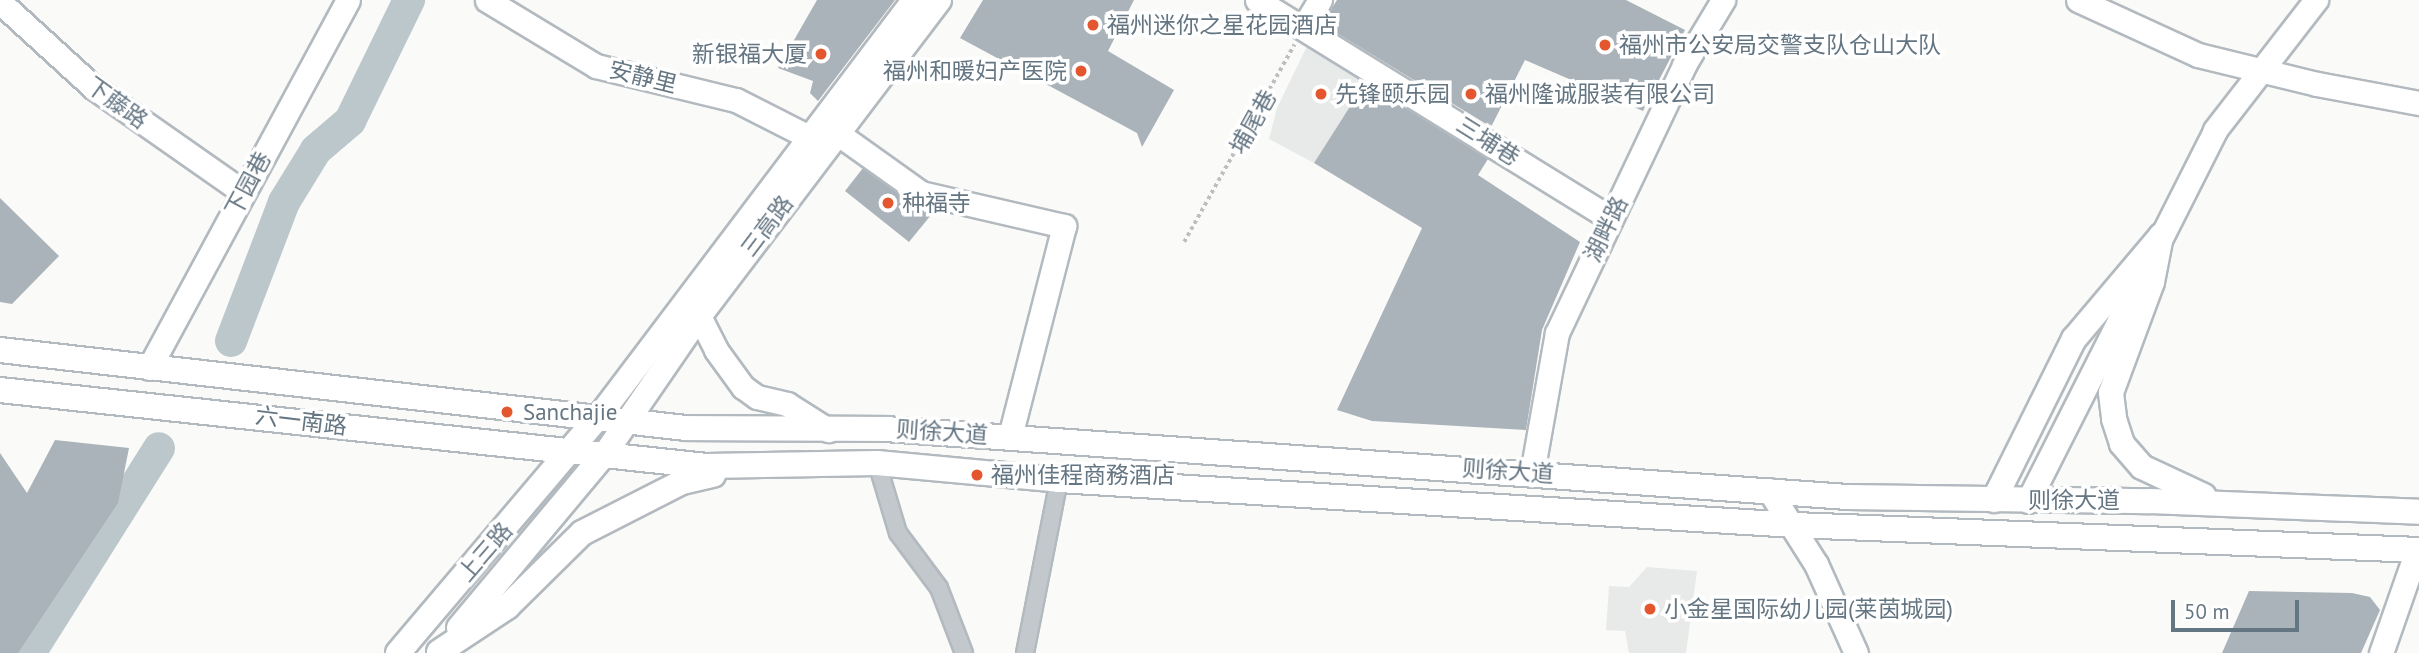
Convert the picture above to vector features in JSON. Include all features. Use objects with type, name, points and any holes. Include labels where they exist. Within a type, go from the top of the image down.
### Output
[{"type":"main road","points":[[1994,500],[2074,339],[2161,236]]},
{"type":"main road","points":[[2161,236],[2152,282],[2111,393],[2114,419],[2122,444],[2142,467],[2166,482],[2224,504]]},
{"type":"main road","points":[[0,350],[149,368]]},
{"type":"main road","name":"则徐大道","points":[[149,368],[686,428],[828,429],[1010,437],[1769,490],[1994,500],[2224,504],[2419,512]]},
{"type":"main road","name":"六一南路","points":[[0,390],[572,451],[602,457]]},
{"type":"main road","name":"上三路","points":[[398,653],[572,451],[597,418]]},
{"type":"main road","name":"则徐大道","points":[[602,457],[707,466],[877,463],[1059,480],[1794,526],[2418,550]]},
{"type":"main road","name":"上三路","points":[[438,652],[602,457]]},
{"type":"main road","points":[[438,652],[507,607],[582,533],[599,523],[693,478],[812,464]]},
{"type":"street","name":"下园巷","points":[[149,368],[348,0]]},
{"type":"street","name":"安静里","points":[[487,0],[596,66],[736,100],[807,136]]},
{"type":"street","name":"三高路","points":[[597,418],[807,136],[913,0]]},
{"type":"street","name":"三高路","points":[[602,457],[699,316],[939,0]]},
{"type":"street","name":"三埔巷","points":[[1257,0],[1611,219]]},
{"type":"street","points":[[1303,28],[1320,0]]},
{"type":"street","name":"湖畔路","points":[[1532,473],[1557,334],[1684,65],[1723,0]]},
{"type":"street","points":[[2078,0],[2197,55],[2259,71],[2419,103]]},
{"type":"street","points":[[2028,500],[2215,130],[2316,0]]},
{"type":"street","name":"下藤路","points":[[1,1],[93,87],[243,192]]},
{"type":"street","points":[[837,133],[921,193],[1064,226],[1010,437]]},
{"type":"street","points":[[699,316],[716,350],[743,387],[757,397],[787,404],[828,429]]},
{"type":"street","points":[[877,463],[898,533],[939,588],[964,653]]},
{"type":"street","points":[[1025,653],[1059,480]]},
{"type":"street","points":[[1769,490],[1794,526],[1838,606],[1856,653]]},
{"type":"street","points":[[2381,653],[2418,550]]},
{"type":"path","name":"埔尾巷","points":[[1184,242],[1303,28]]},
{"type":"shaded area","name":"先锋颐乐园","points":[[1309,42],[1367,80],[1314,163],[1269,139],[1277,108]]},
{"type":"shaded area","name":"小金星国际幼儿园(莱茵城园)","points":[[1647,567],[1697,571],[1686,653],[1629,653],[1625,631],[1606,630],[1609,586],[1629,587]]},
{"type":"building","name":"新银福大厦","points":[[817,0],[895,0],[818,101],[810,93],[813,81],[778,68]]},
{"type":"building","name":"福州和暖妇产医院","points":[[983,0],[1134,0],[1108,51],[1174,90],[1142,147],[1137,133],[960,38]]},
{"type":"building","points":[[1337,0],[1626,0],[1685,30],[1643,111],[1525,60],[1491,127],[1322,24]]},
{"type":"building","points":[[1365,83],[1488,159],[1478,175],[1580,242],[1542,330],[1526,430],[1372,421],[1337,410],[1422,228],[1314,163]]},
{"type":"building","name":"种福寺","points":[[863,168],[931,215],[909,242],[845,191]]},
{"type":"building","points":[[0,198],[59,256],[12,304],[0,302]]},
{"type":"building","points":[[55,440],[129,448],[118,503],[18,653],[0,653],[0,453],[27,493]]},
{"type":"building","points":[[2249,591],[2352,593],[2370,597],[2380,610],[2361,653],[2222,653]]},
{"type":"waterway","points":[[231,341],[284,202],[316,150],[350,121],[409,0]]},
{"type":"waterway","points":[[30,653],[159,448]]},
{"type":"place","name":"福州迷你之星花园酒店","points":[[1093,25]]},
{"type":"place","name":"福州市公安局交警支队仓山大队","points":[[1605,45]]},
{"type":"place","name":"新银福大厦","points":[[821,54]]},
{"type":"place","name":"福州和暖妇产医院","points":[[1081,71]]},
{"type":"place","name":"先锋颐乐园","points":[[1321,94]]},
{"type":"place","name":"福州隆诚服装有限公司","points":[[1471,94]]},
{"type":"place","name":"种福寺","points":[[888,203]]},
{"type":"place","name":"Sanchajie","points":[[507,412]]},
{"type":"place","name":"福州佳程商務酒店","points":[[977,475]]},
{"type":"place","name":"小金星国际幼儿园(莱茵城园)","points":[[1650,609]]}]
